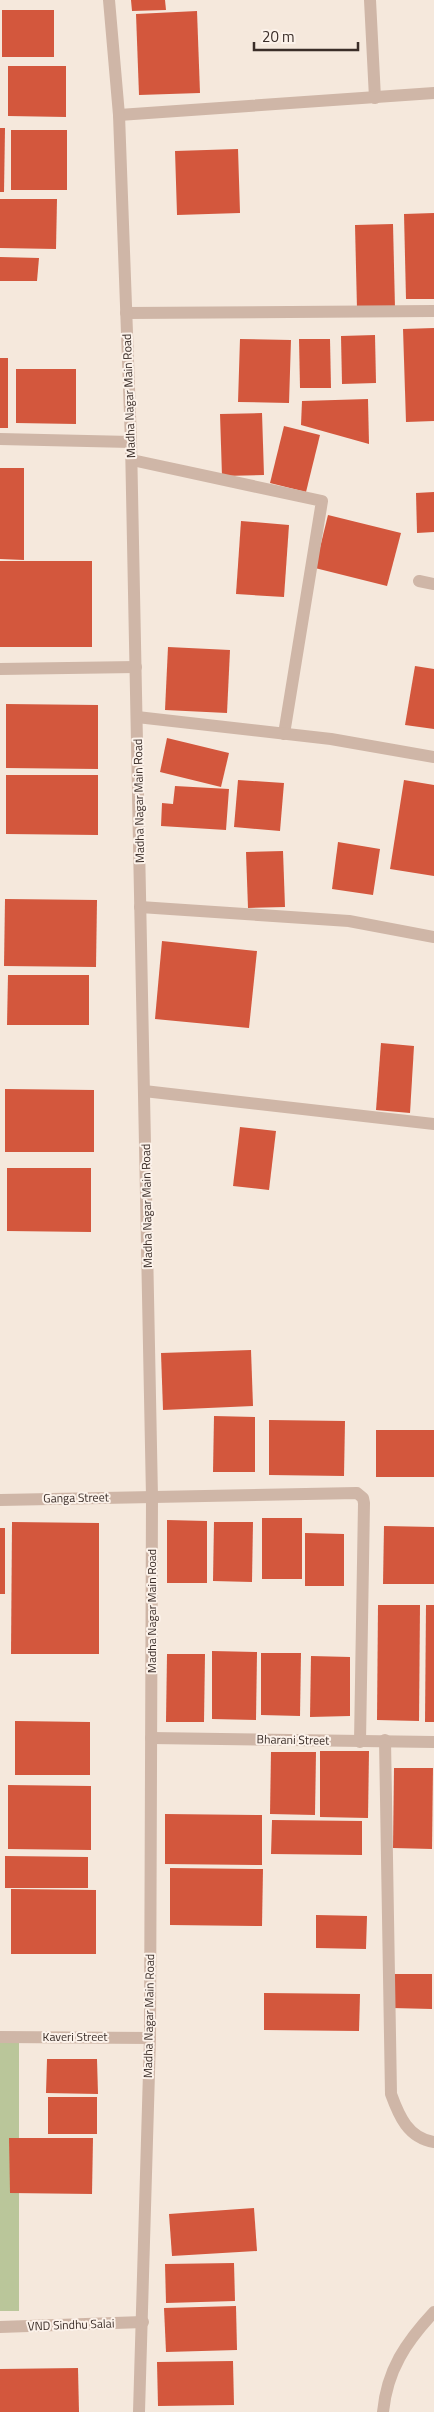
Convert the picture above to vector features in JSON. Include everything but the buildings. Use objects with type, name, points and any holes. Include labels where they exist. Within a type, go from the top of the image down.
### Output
[{"type":"street","name":"Madha Nagar Main Road","points":[[109,0],[119,115],[132,442],[152,1497],[150,2038],[139,2412]]},
{"type":"street","points":[[370,0],[375,98]]},
{"type":"street","points":[[119,115],[434,93]]},
{"type":"street","points":[[126,312],[434,311]]},
{"type":"street","points":[[0,439],[132,442]]},
{"type":"street","points":[[132,460],[322,501],[284,734]]},
{"type":"street","points":[[419,582],[434,584]]},
{"type":"street","points":[[0,669],[136,667]]},
{"type":"street","points":[[137,717],[331,739],[434,757]]},
{"type":"street","points":[[140,906],[349,921],[434,938]]},
{"type":"street","points":[[144,1091],[434,1124]]},
{"type":"street","name":"Ganga Street","points":[[0,1500],[357,1493],[363,1498],[360,1742]]},
{"type":"street","name":"Bharani Street","points":[[151,1738],[434,1742]]},
{"type":"street","points":[[385,1740],[391,2094],[400,2118],[411,2132],[427,2141],[434,2142]]},
{"type":"street","name":"Kaveri Street","points":[[0,2037],[150,2038]]},
{"type":"street","points":[[383,2412],[392,2371],[411,2337],[434,2312]]},
{"type":"street","name":"VND Sindhu Salai","points":[[0,2327],[143,2322]]},
{"type":"green space","points":[[0,2040],[19,2040],[19,2311],[0,2311]]}]
